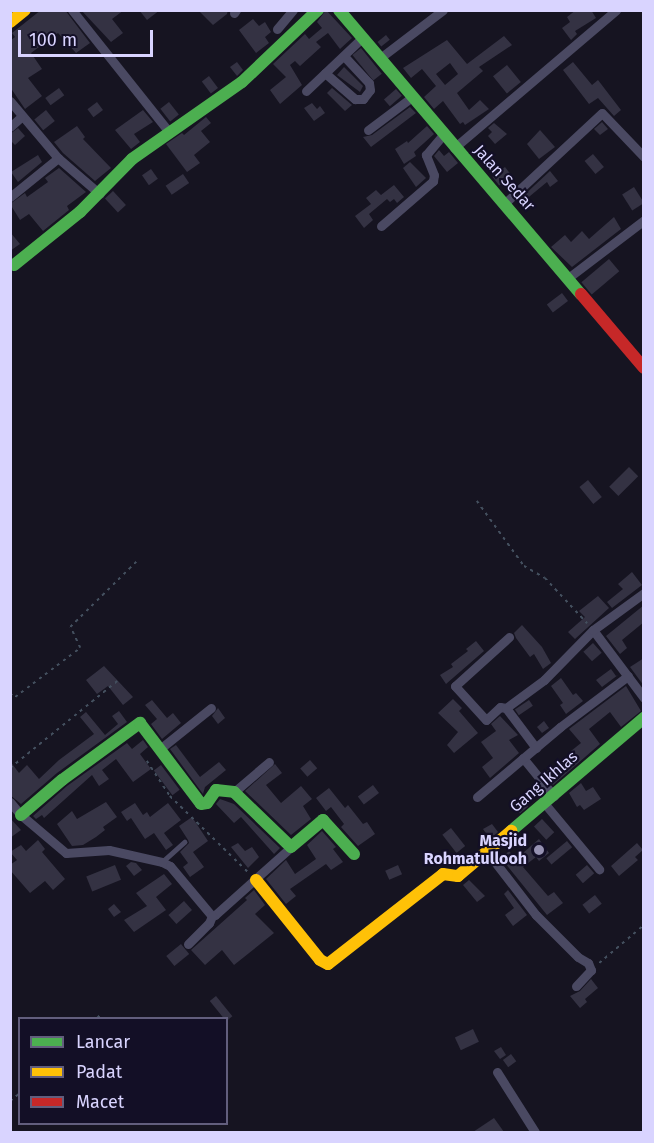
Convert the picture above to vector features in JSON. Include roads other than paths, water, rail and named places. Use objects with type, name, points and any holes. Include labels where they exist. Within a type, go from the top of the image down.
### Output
[{"type":"street","points":[[10,21],[25,10]]},
{"type":"street","points":[[72,10],[170,133]]},
{"type":"street","points":[[277,29],[293,10]]},
{"type":"street","points":[[14,265],[100,194],[132,159],[154,141],[170,133],[242,82],[318,10]]},
{"type":"street","name":"Jalan Sedar","points":[[339,10],[454,148],[505,203],[644,368]]},
{"type":"street","points":[[380,58],[443,10]]},
{"type":"street","points":[[454,148],[616,10]]},
{"type":"street","points":[[306,91],[363,38]]},
{"type":"street","points":[[325,73],[355,99],[363,99],[370,90],[369,83],[344,56]]},
{"type":"street","points":[[368,130],[412,97]]},
{"type":"street","points":[[10,101],[57,158],[100,194]]},
{"type":"street","points":[[505,203],[599,113],[604,113],[644,157]]},
{"type":"street","points":[[10,127],[21,117]]},
{"type":"street","points":[[381,226],[433,181],[434,175],[426,155],[443,135]]},
{"type":"street","points":[[10,197],[57,158]]},
{"type":"street","points":[[568,278],[644,220]]},
{"type":"street","points":[[506,708],[544,680],[593,630],[644,593]]},
{"type":"street","points":[[593,630],[644,698]]},
{"type":"street","points":[[509,637],[455,686],[486,720],[500,707],[506,708],[536,748]]},
{"type":"street","points":[[477,797],[628,676]]},
{"type":"street","points":[[160,748],[211,708]]},
{"type":"street","name":"Gang Ikhlas","points":[[256,880],[320,960],[326,964],[443,874],[458,876],[488,853],[644,718]]},
{"type":"street","points":[[21,815],[136,724],[144,726],[201,804],[207,803],[216,790],[234,792],[291,847]]},
{"type":"street","points":[[523,758],[549,800],[599,869]]},
{"type":"street","points":[[234,792],[268,762]]},
{"type":"street","points":[[10,802],[21,815],[66,854],[109,850],[162,862],[170,866],[212,916]]},
{"type":"street","points":[[188,944],[212,916],[323,820],[354,854]]},
{"type":"street","points":[[488,853],[536,915],[578,957],[588,963],[591,970],[576,986]]},
{"type":"street","points":[[497,1072],[535,1132]]},
{"type":"lane","points":[[162,862],[184,842]]},
{"type":"place","name":"Masjid Rohmatullooh","points":[[539,850]]}]
